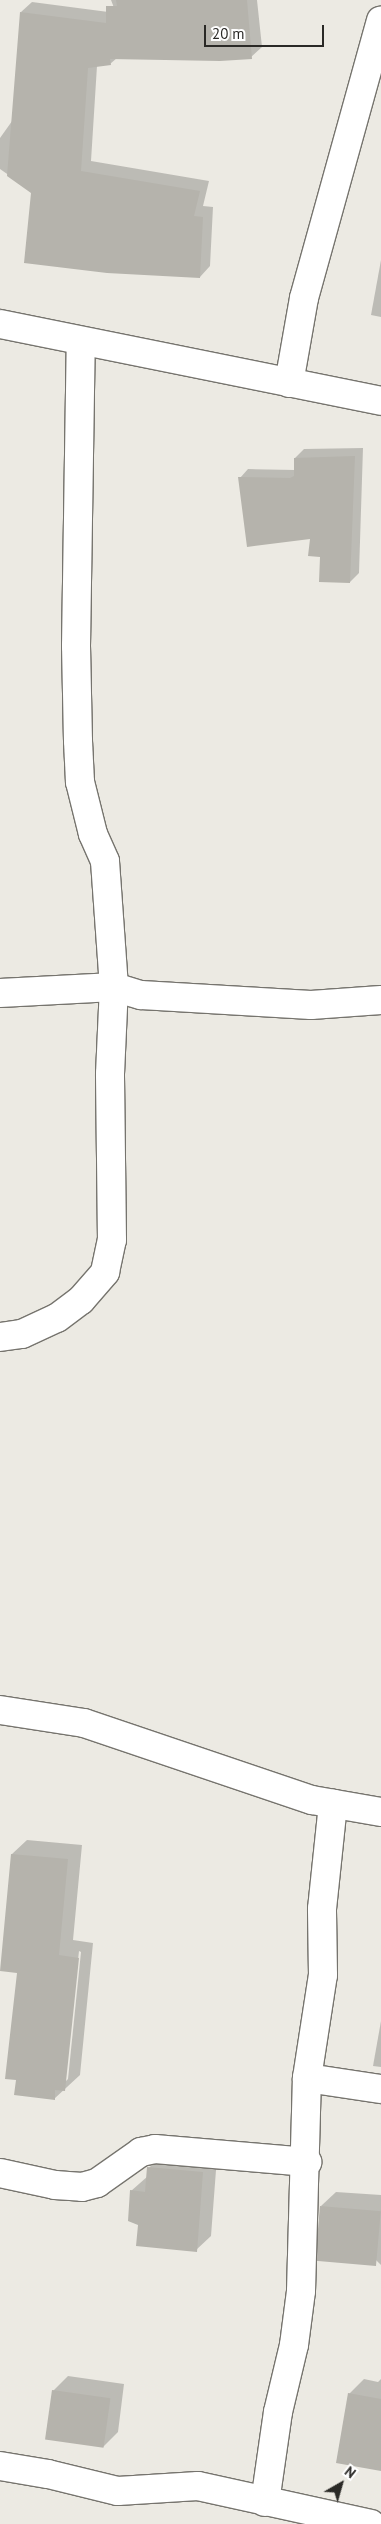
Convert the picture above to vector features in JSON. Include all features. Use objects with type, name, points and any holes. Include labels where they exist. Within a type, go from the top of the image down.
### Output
[{"type":"street","points":[[289,383],[304,298],[370,94],[381,21]]},
{"type":"street","points":[[0,324],[81,343],[381,401]]},
{"type":"street","points":[[0,1338],[22,1334],[56,1318],[81,1300],[106,1272],[112,1240],[110,1074],[114,987],[105,861],[93,834],[80,782],[78,750],[76,646],[81,343]]},
{"type":"street","points":[[0,993],[114,987],[141,995],[311,1005],[381,1000]]},
{"type":"street","points":[[0,1710],[84,1723],[273,1788],[333,1804],[381,1812]]},
{"type":"street","points":[[265,2502],[278,2412],[294,2345],[301,2291],[307,2162],[307,2078],[322,1982],[322,1909],[333,1804]]},
{"type":"street","points":[[307,2078],[381,2089]]},
{"type":"street","points":[[0,2173],[55,2186],[82,2187],[98,2182],[141,2152],[155,2150],[307,2162]]},
{"type":"street","points":[[0,2466],[118,2491],[198,2486],[371,2524]]},
{"type":"building","points":[[116,0],[247,0],[252,59],[220,61],[110,59],[111,65],[88,68],[81,171],[200,191],[194,216],[203,217],[200,278],[107,273],[24,263],[31,193],[7,176],[20,12],[106,23],[106,6],[117,6]]},
{"type":"building","points":[[355,456],[350,583],[319,582],[320,557],[308,556],[310,539],[247,547],[238,477],[290,478],[294,476],[294,458]]},
{"type":"building","points":[[11,1854],[68,1859],[59,1955],[79,1958],[65,2091],[55,2090],[55,2100],[14,2095],[16,2080],[5,2079],[17,1973],[0,1971]]},
{"type":"building","points":[[147,2167],[203,2172],[197,2252],[136,2246],[138,2225],[128,2221],[130,2190],[145,2192]]},
{"type":"building","points":[[320,2206],[381,2211],[376,2266],[315,2261]]},
{"type":"building","points":[[52,2390],[110,2398],[103,2448],[45,2440]]},
{"type":"building","points":[[348,2393],[381,2399],[381,2471],[336,2463]]}]
